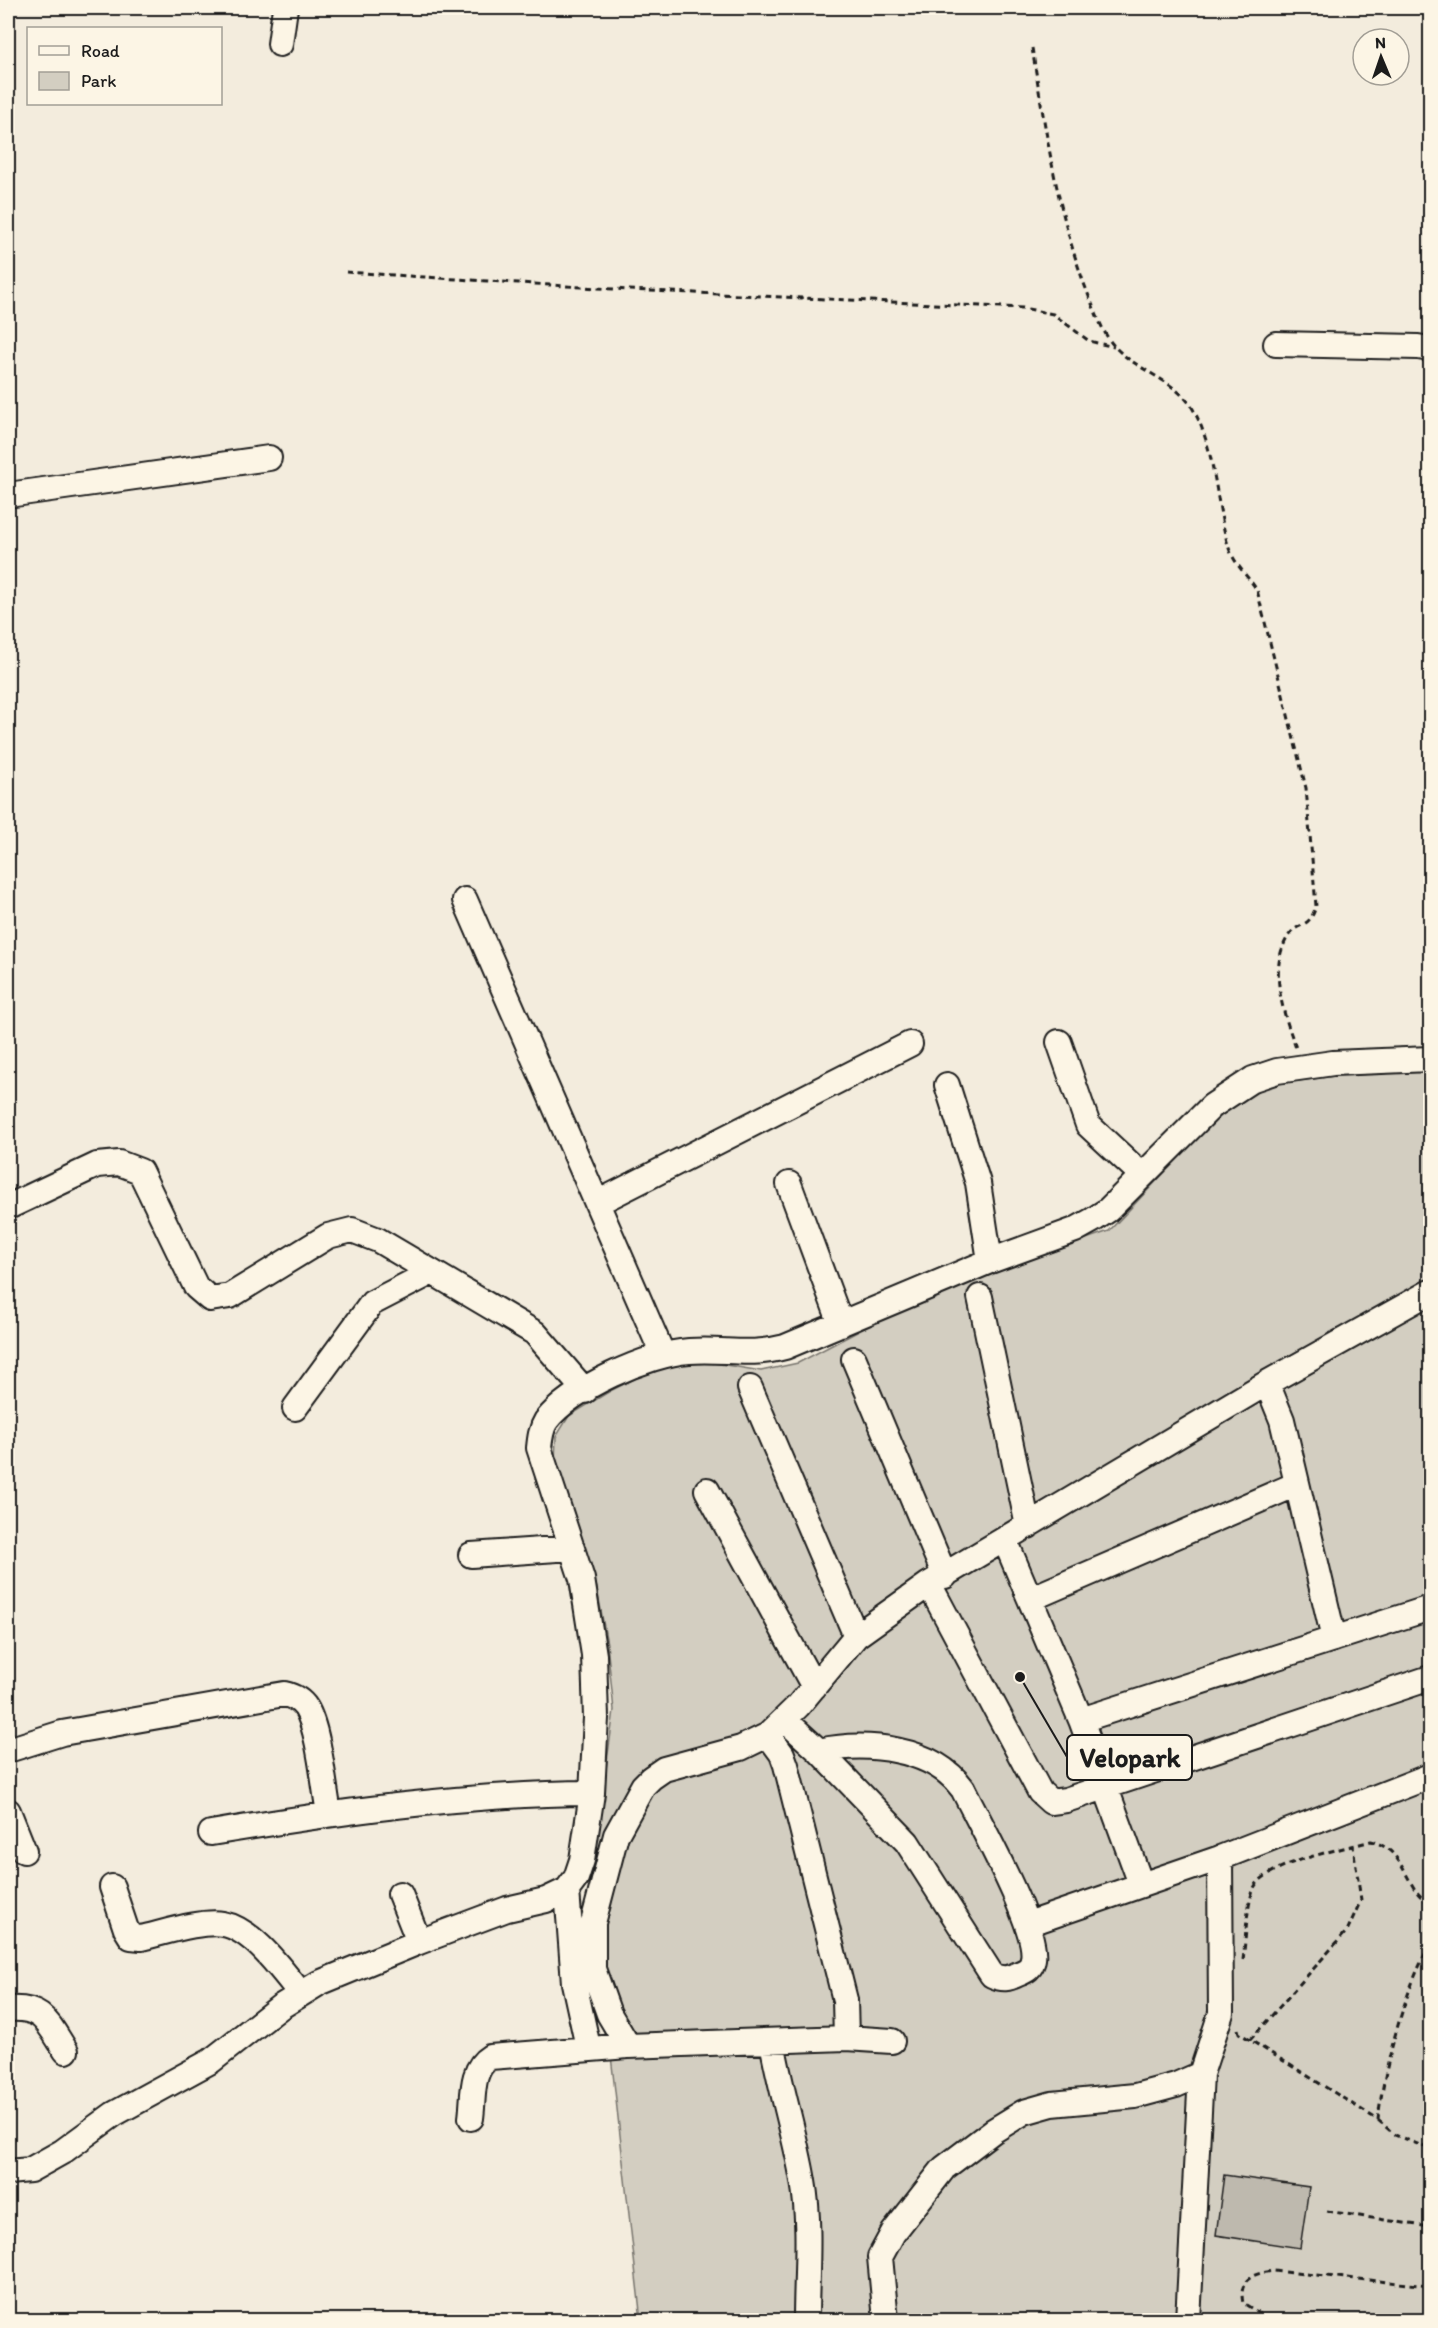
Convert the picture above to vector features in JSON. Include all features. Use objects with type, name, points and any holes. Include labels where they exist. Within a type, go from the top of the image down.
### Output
[{"type":"street","points":[[280,44],[285,8]]},
{"type":"street","points":[[1276,344],[1431,349]]},
{"type":"street","points":[[8,495],[269,458]]},
{"type":"street","points":[[465,900],[663,1355]]},
{"type":"street","points":[[1059,1042],[1088,1125],[1142,1175]]},
{"type":"street","points":[[597,1203],[910,1044]]},
{"type":"street","points":[[8,2172],[30,2170],[62,2152],[114,2114],[211,2061],[301,1994],[348,1969],[507,1910],[546,1900],[567,1890],[576,1878],[582,1860],[592,1793],[596,1718],[594,1655],[584,1589],[540,1448],[541,1433],[554,1413],[585,1391],[620,1371],[663,1355],[689,1351],[764,1353],[841,1324],[990,1261],[1075,1230],[1108,1210],[1196,1120],[1230,1092],[1253,1079],[1303,1067],[1333,1063],[1431,1059]]},
{"type":"street","points":[[947,1085],[978,1184],[990,1261]]},
{"type":"street","points":[[8,1207],[97,1165],[119,1163],[140,1171],[196,1287],[210,1299],[230,1296],[328,1236],[352,1230],[378,1240],[535,1333],[585,1391]]},
{"type":"street","points":[[789,1184],[841,1324]]},
{"type":"street","points":[[295,1408],[372,1303],[432,1272]]},
{"type":"street","points":[[628,2046],[609,2013],[593,1970],[593,1923],[616,1835],[643,1786],[664,1769],[741,1748],[776,1728],[856,1636],[937,1580],[1267,1383],[1431,1292]]},
{"type":"street","points":[[980,1297],[1028,1526]]},
{"type":"street","points":[[854,1359],[937,1580],[1044,1798],[1051,1802],[1059,1802],[1431,1678]]},
{"type":"street","points":[[1267,1383],[1282,1420],[1334,1639]]},
{"type":"street","points":[[750,1388],[856,1636]]},
{"type":"street","points":[[1030,1599],[1297,1484]]},
{"type":"street","points":[[707,1490],[814,1687]]},
{"type":"street","points":[[1005,1540],[1082,1720],[1141,1884]]},
{"type":"street","points":[[471,1555],[572,1548]]},
{"type":"street","points":[[1082,1720],[1431,1608]]},
{"type":"street","points":[[8,1750],[62,1733],[284,1694],[295,1697],[306,1707],[312,1722],[328,1813]]},
{"type":"street","points":[[776,1728],[819,1750],[907,1842],[992,1975],[1009,1978],[1028,1970],[1033,1960],[1034,1950],[1028,1924],[963,1789],[946,1771],[933,1763],[870,1746],[842,1746],[819,1750]]},
{"type":"street","points":[[776,1728],[845,2000],[846,2038]]},
{"type":"street","points":[[1028,1924],[1220,1858],[1431,1776]]},
{"type":"street","points":[[211,1833],[328,1813],[505,1797],[592,1793]]},
{"type":"street","points":[[8,1811],[24,1851]]},
{"type":"street","points":[[1188,2320],[1201,2074],[1221,2013],[1220,1858]]},
{"type":"street","points":[[112,1887],[126,1929],[131,1937],[141,1938],[222,1923],[235,1928],[263,1949],[301,1994]]},
{"type":"street","points":[[567,1890],[574,1983],[588,2048]]},
{"type":"street","points":[[400,1894],[419,1942]]},
{"type":"street","points":[[8,2009],[25,2007],[39,2012],[66,2051]]},
{"type":"street","points":[[471,2118],[476,2074],[480,2063],[490,2057],[628,2046],[846,2038],[892,2041]]},
{"type":"street","points":[[772,2041],[805,2199],[806,2320]]},
{"type":"street","points":[[886,2320],[880,2257],[893,2233],[944,2168],[993,2131],[1024,2112],[1052,2104],[1135,2096],[1176,2085],[1201,2074]]},
{"type":"path","points":[[1032,48],[1053,173],[1081,275],[1102,326],[1116,348]]},
{"type":"path","points":[[346,272],[629,290],[1023,308],[1053,314],[1089,341],[1116,348],[1175,390],[1192,408],[1215,478],[1228,545],[1235,564],[1246,573],[1257,590],[1306,788],[1316,906],[1313,917],[1289,935],[1281,962],[1279,986],[1284,1013],[1303,1067]]},
{"type":"path","points":[[1242,1966],[1253,1889],[1263,1876],[1291,1863],[1371,1841],[1383,1844],[1401,1860],[1415,1890],[1431,1905]]},
{"type":"path","points":[[1250,2040],[1347,1931],[1361,1900],[1353,1846]]},
{"type":"path","points":[[1378,2120],[1381,2088],[1418,1967],[1431,1946]]},
{"type":"path","points":[[1235,2021],[1239,2033],[1378,2120],[1395,2135],[1431,2149]]},
{"type":"path","points":[[1327,2211],[1431,2228]]},
{"type":"path","points":[[1290,2320],[1267,2318],[1243,2302],[1241,2292],[1244,2281],[1256,2272],[1274,2271],[1431,2286]]},
{"type":"green space","points":[[1430,1069],[1430,2320],[641,2320],[610,2047],[587,1989],[583,1938],[614,1710],[607,1644],[597,1588],[555,1463],[556,1437],[569,1416],[610,1391],[660,1366],[702,1361],[761,1371],[798,1363],[893,1313],[1011,1265],[1109,1231],[1217,1117],[1247,1095],[1276,1084],[1356,1073]]},
{"type":"building","points":[[1224,2175],[1309,2187],[1300,2248],[1216,2235]]},
{"type":"place","name":"Velopark","points":[[1020,1677]]}]
